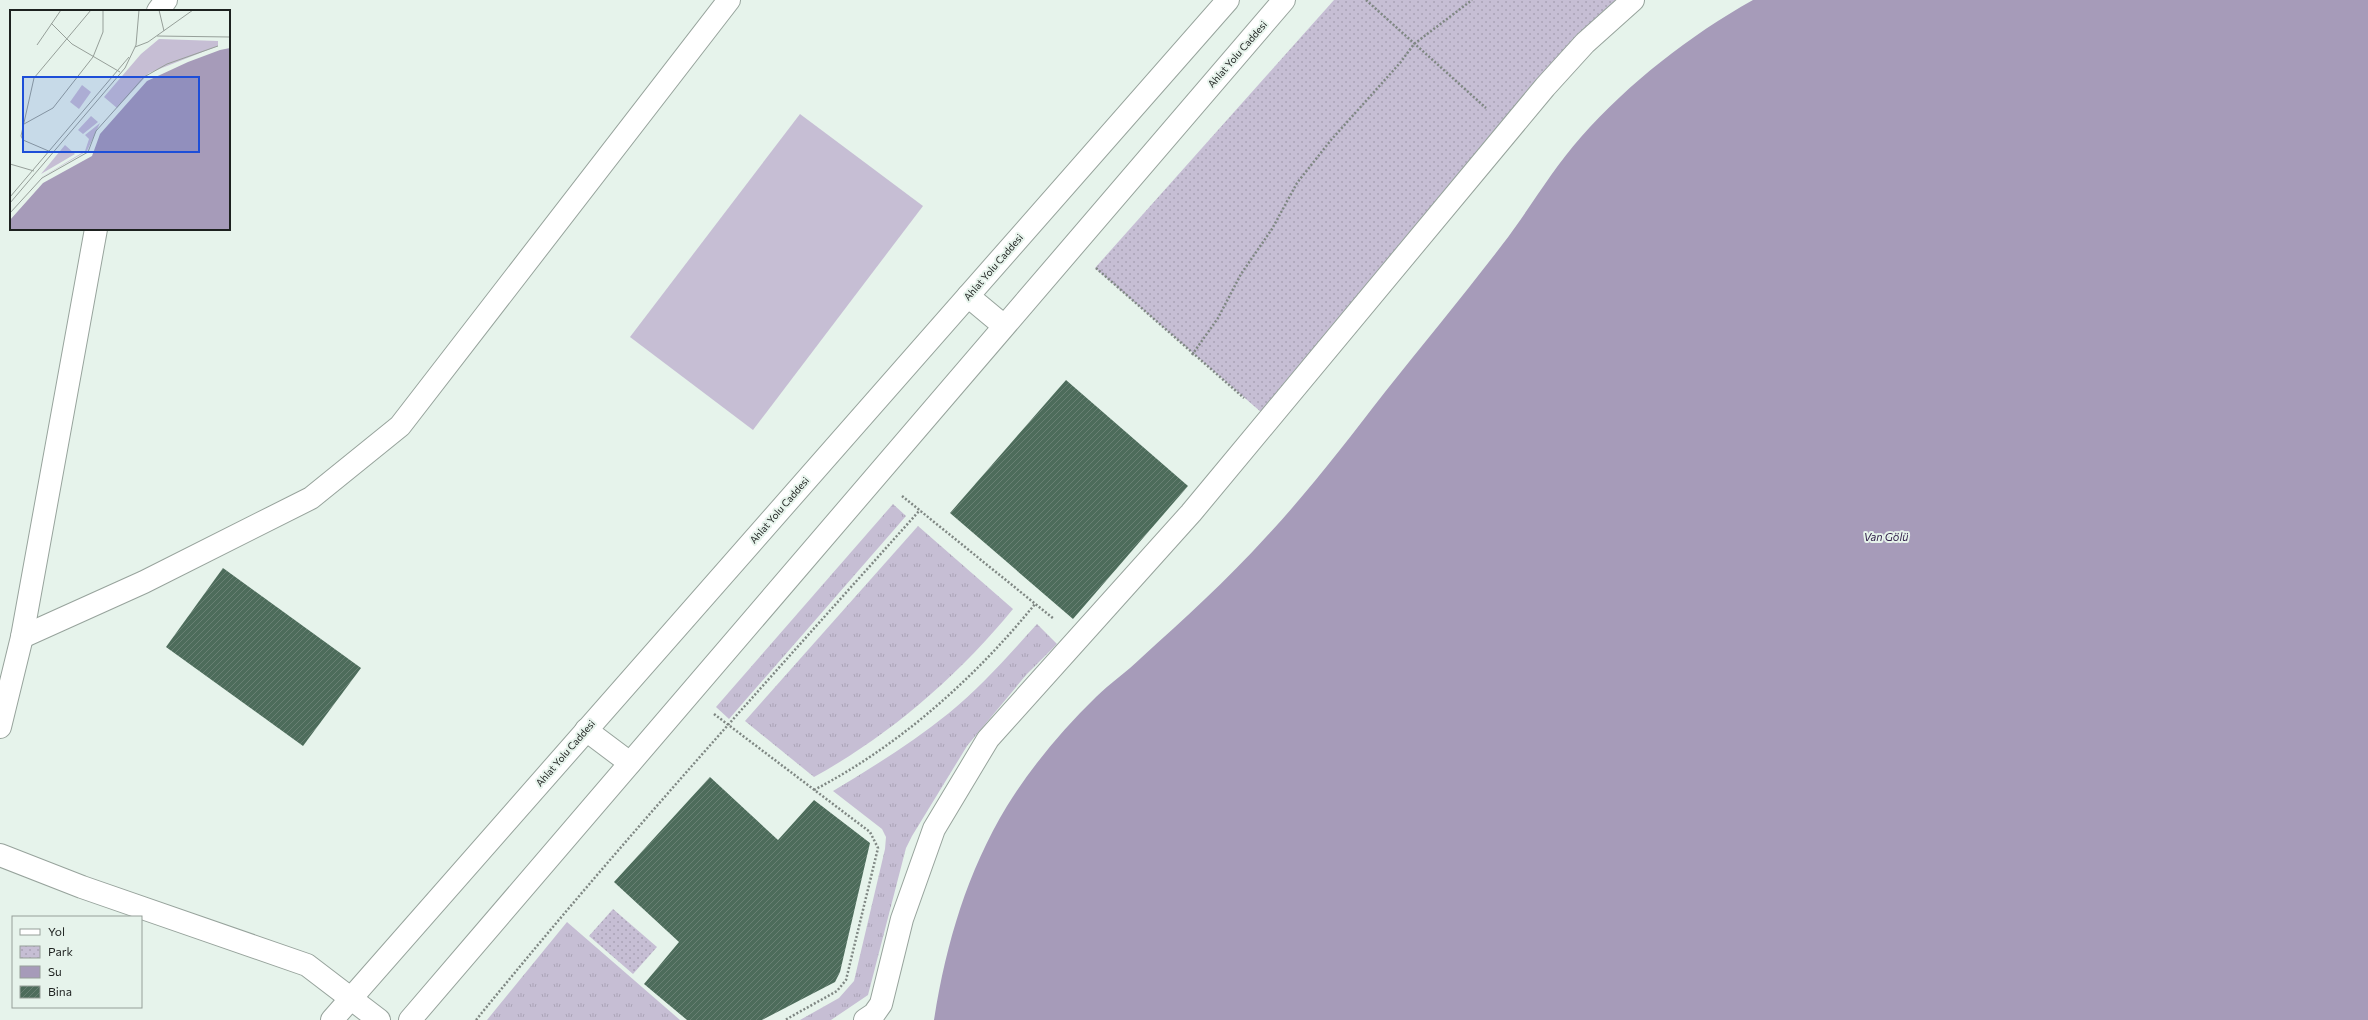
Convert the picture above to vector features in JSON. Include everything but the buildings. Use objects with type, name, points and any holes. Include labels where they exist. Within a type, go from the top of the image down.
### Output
[{"type":"street","points":[[159,10],[166,0]]},
{"type":"street","points":[[22,637],[144,582],[311,498],[400,426],[729,0]]},
{"type":"street","name":"Ahlat Yolu Caddesi","points":[[332,1020],[1228,0]]},
{"type":"street","name":"Ahlat Yolu Caddesi","points":[[410,1020],[1284,0]]},
{"type":"street","points":[[865,1020],[874,1014],[881,1004],[902,919],[934,828],[988,738],[1079,639],[1191,512],[1510,129],[1585,44],[1633,0]]},
{"type":"street","points":[[0,727],[22,637],[96,230]]},
{"type":"street","points":[[968,296],[1004,326]]},
{"type":"street","points":[[586,730],[630,763]]},
{"type":"street","points":[[0,854],[82,887],[307,964],[379,1020]]},
{"type":"path","points":[[1366,0],[1510,129]]},
{"type":"path","points":[[1192,355],[1218,318],[1241,274],[1272,229],[1297,183],[1331,140],[1400,63],[1414,44],[1472,0]]},
{"type":"path","points":[[1095,268],[1192,355],[1269,419]]},
{"type":"path","points":[[896,492],[1079,639]]},
{"type":"path","points":[[476,1020],[552,927],[728,725],[920,510]]},
{"type":"path","points":[[814,790],[834,780],[892,741],[940,702],[983,664],[1035,604]]},
{"type":"path","points":[[712,712],[870,832],[878,848],[846,980],[837,992],[785,1020]]},
{"type":"green space","points":[[1334,0],[1633,0],[1269,419],[1095,268]]},
{"type":"green space","points":[[800,114],[923,206],[753,430],[630,337]]},
{"type":"green space","points":[[893,504],[906,516],[729,719],[716,707]]},
{"type":"green space","points":[[918,526],[1013,609],[992,634],[946,681],[896,723],[842,760],[814,777],[745,721]]},
{"type":"green space","points":[[1037,624],[1057,644],[1026,675],[967,746],[912,836],[906,848],[868,995],[831,1020],[800,1020],[839,998],[854,981],[885,849],[886,837],[882,829],[833,791],[892,754],[949,713],[984,682]]},
{"type":"green space","points":[[613,909],[657,947],[633,974],[589,936]]},
{"type":"green space","points":[[567,922],[680,1020],[487,1020]]},
{"type":"water","name":"Van Gölü","points":[[1753,0],[2368,0],[2368,1020],[934,1020],[952,936],[969,883],[980,857],[1007,806],[1048,749],[1071,722],[1096,697],[1136,663],[1221,584],[1282,520],[1327,466],[1488,264],[1550,177],[1581,137],[1620,97],[1661,61],[1706,29]]}]
